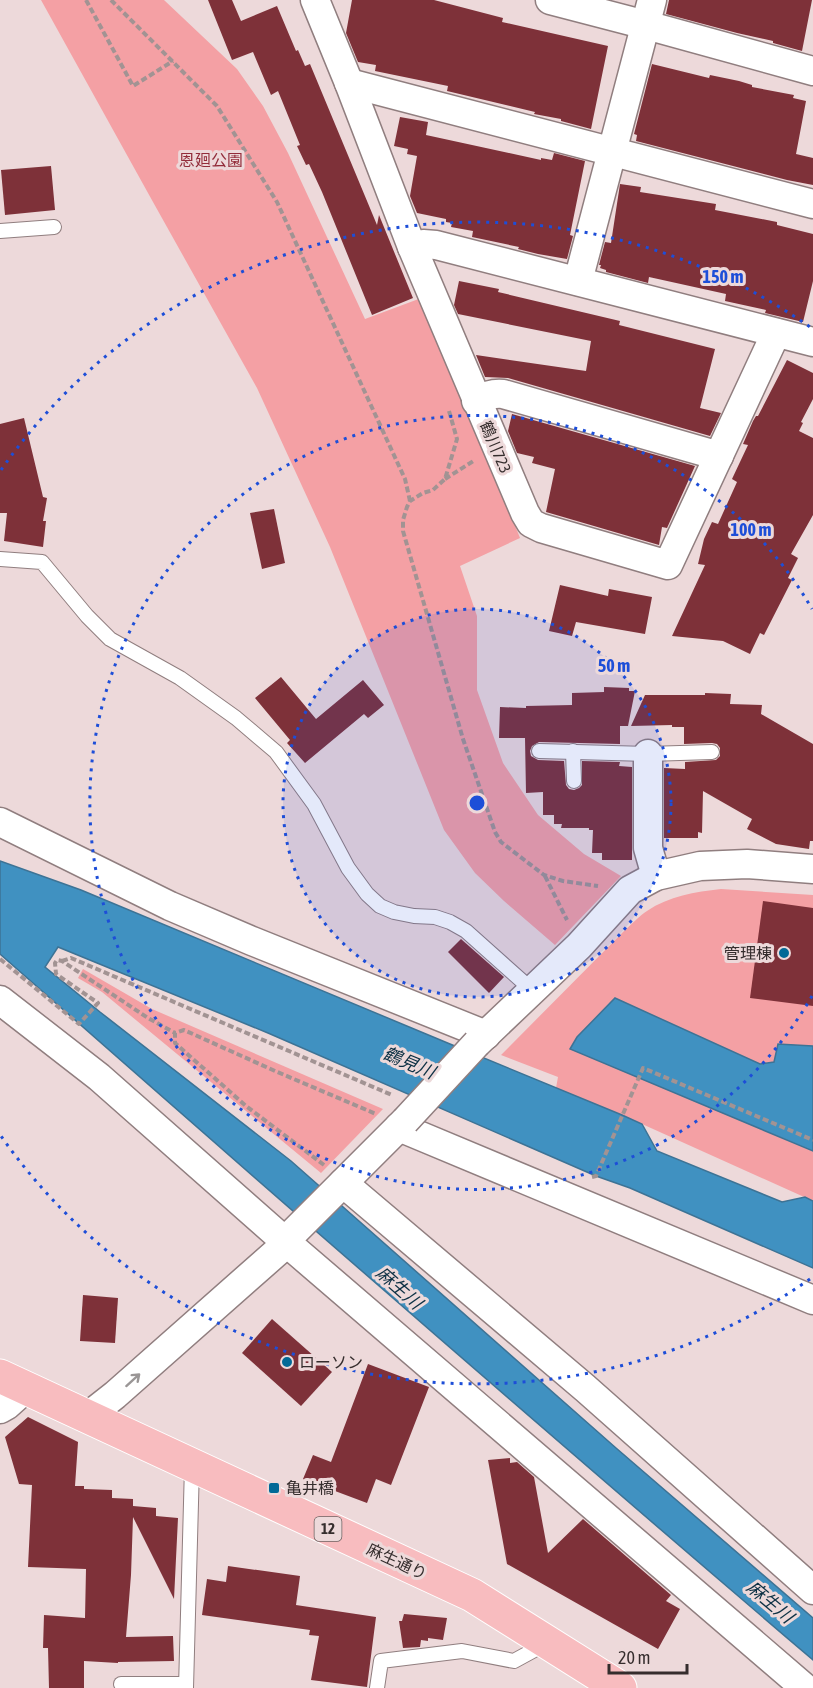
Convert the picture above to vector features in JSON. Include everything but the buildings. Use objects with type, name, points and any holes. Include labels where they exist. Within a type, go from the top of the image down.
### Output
[{"type":"main road","name":"麻生通り","points":[[13,1382],[472,1595],[620,1688]]},
{"type":"street","name":"鶴川723","points":[[315,0],[412,247],[476,401],[531,523],[541,528],[668,565],[776,333]]},
{"type":"street","points":[[550,0],[649,12],[813,71]]},
{"type":"street","points":[[578,281],[649,12]]},
{"type":"street","points":[[349,82],[813,204]]},
{"type":"street","points":[[412,247],[423,244],[436,245],[813,342]]},
{"type":"street","points":[[476,401],[488,395],[503,394],[719,456]]},
{"type":"street","points":[[648,754],[648,848],[656,876]]},
{"type":"street","points":[[0,822],[170,906],[482,1039]]},
{"type":"street","points":[[87,1417],[115,1395],[290,1237],[337,1181],[397,1116],[579,946],[630,890],[656,876],[700,866],[747,864],[813,869]]},
{"type":"street","points":[[0,1000],[99,1077],[290,1237],[805,1688]]},
{"type":"street","points":[[397,1116],[813,1300]]},
{"type":"street","points":[[337,1181],[585,1388],[813,1590]]},
{"type":"street","points":[[0,1409],[7,1405],[13,1382]]},
{"type":"lane","points":[[0,231],[54,227]]},
{"type":"lane","points":[[0,559],[42,562],[87,616],[110,639],[180,678],[236,718],[276,752],[314,804],[348,868],[380,906],[394,912],[435,917],[450,922],[466,931],[532,990]]},
{"type":"lane","points":[[539,751],[648,754],[712,752]]},
{"type":"lane","points":[[573,751],[574,781]]},
{"type":"lane","points":[[121,1684],[186,1686],[192,1466]]},
{"type":"lane","points":[[377,1688],[381,1661],[462,1651],[514,1661],[548,1643]]},
{"type":"path","points":[[86,0],[133,86],[173,61]]},
{"type":"path","points":[[111,0],[217,106],[277,202],[405,479],[410,501]]},
{"type":"path","points":[[445,479],[457,439],[449,410]]},
{"type":"path","points":[[478,458],[445,479],[433,490],[410,501],[403,520],[403,531],[463,739],[495,832],[501,842],[544,875],[563,881],[608,885]]},
{"type":"path","points":[[544,875],[568,922]]},
{"type":"path","points":[[0,959],[79,1024],[98,1003],[56,974],[57,960],[70,958],[397,1116]]},
{"type":"path","points":[[62,961],[148,1018],[175,1033],[184,1030],[285,1076],[397,1116]]},
{"type":"path","points":[[175,1033],[175,1042],[246,1106],[337,1181]]},
{"type":"path","points":[[586,1178],[596,1176],[644,1068],[813,1140]]},
{"type":"green space","name":"恩廻公園","points":[[41,0],[164,0],[237,69],[263,106],[288,153],[365,319],[424,297],[520,538],[460,566],[477,616],[477,690],[503,763],[538,815],[584,854],[621,876],[555,945],[475,873],[444,830],[330,547],[257,388]]},
{"type":"green space","points":[[721,889],[813,895],[813,1201],[622,1115],[556,1088],[558,1077],[501,1055],[644,913],[673,898]]},
{"type":"green space","points":[[83,969],[152,1009],[383,1109],[321,1173],[102,992],[78,978]]},
{"type":"water","points":[[0,861],[81,890],[622,1115],[642,1124],[657,1151],[782,1202],[805,1197],[813,1201],[813,1268],[268,1033],[58,947],[45,967],[291,1161],[616,1448],[813,1618],[813,1660],[202,1132],[0,954]]},
{"type":"water","points":[[615,998],[760,1064],[774,1062],[778,1044],[813,1046],[813,1151],[570,1049],[577,1037]]},
{"type":"place","name":"管理棟","points":[[784,953]]},
{"type":"place","name":"ローソン","points":[[287,1362]]},
{"type":"place","name":"亀井橋","points":[[274,1488]]},
{"type":"water label","name":"鶴見川","points":[[409,1063]]},
{"type":"water label","name":"麻生川","points":[[399,1288]]},
{"type":"water label","name":"麻生川","points":[[770,1602]]}]
